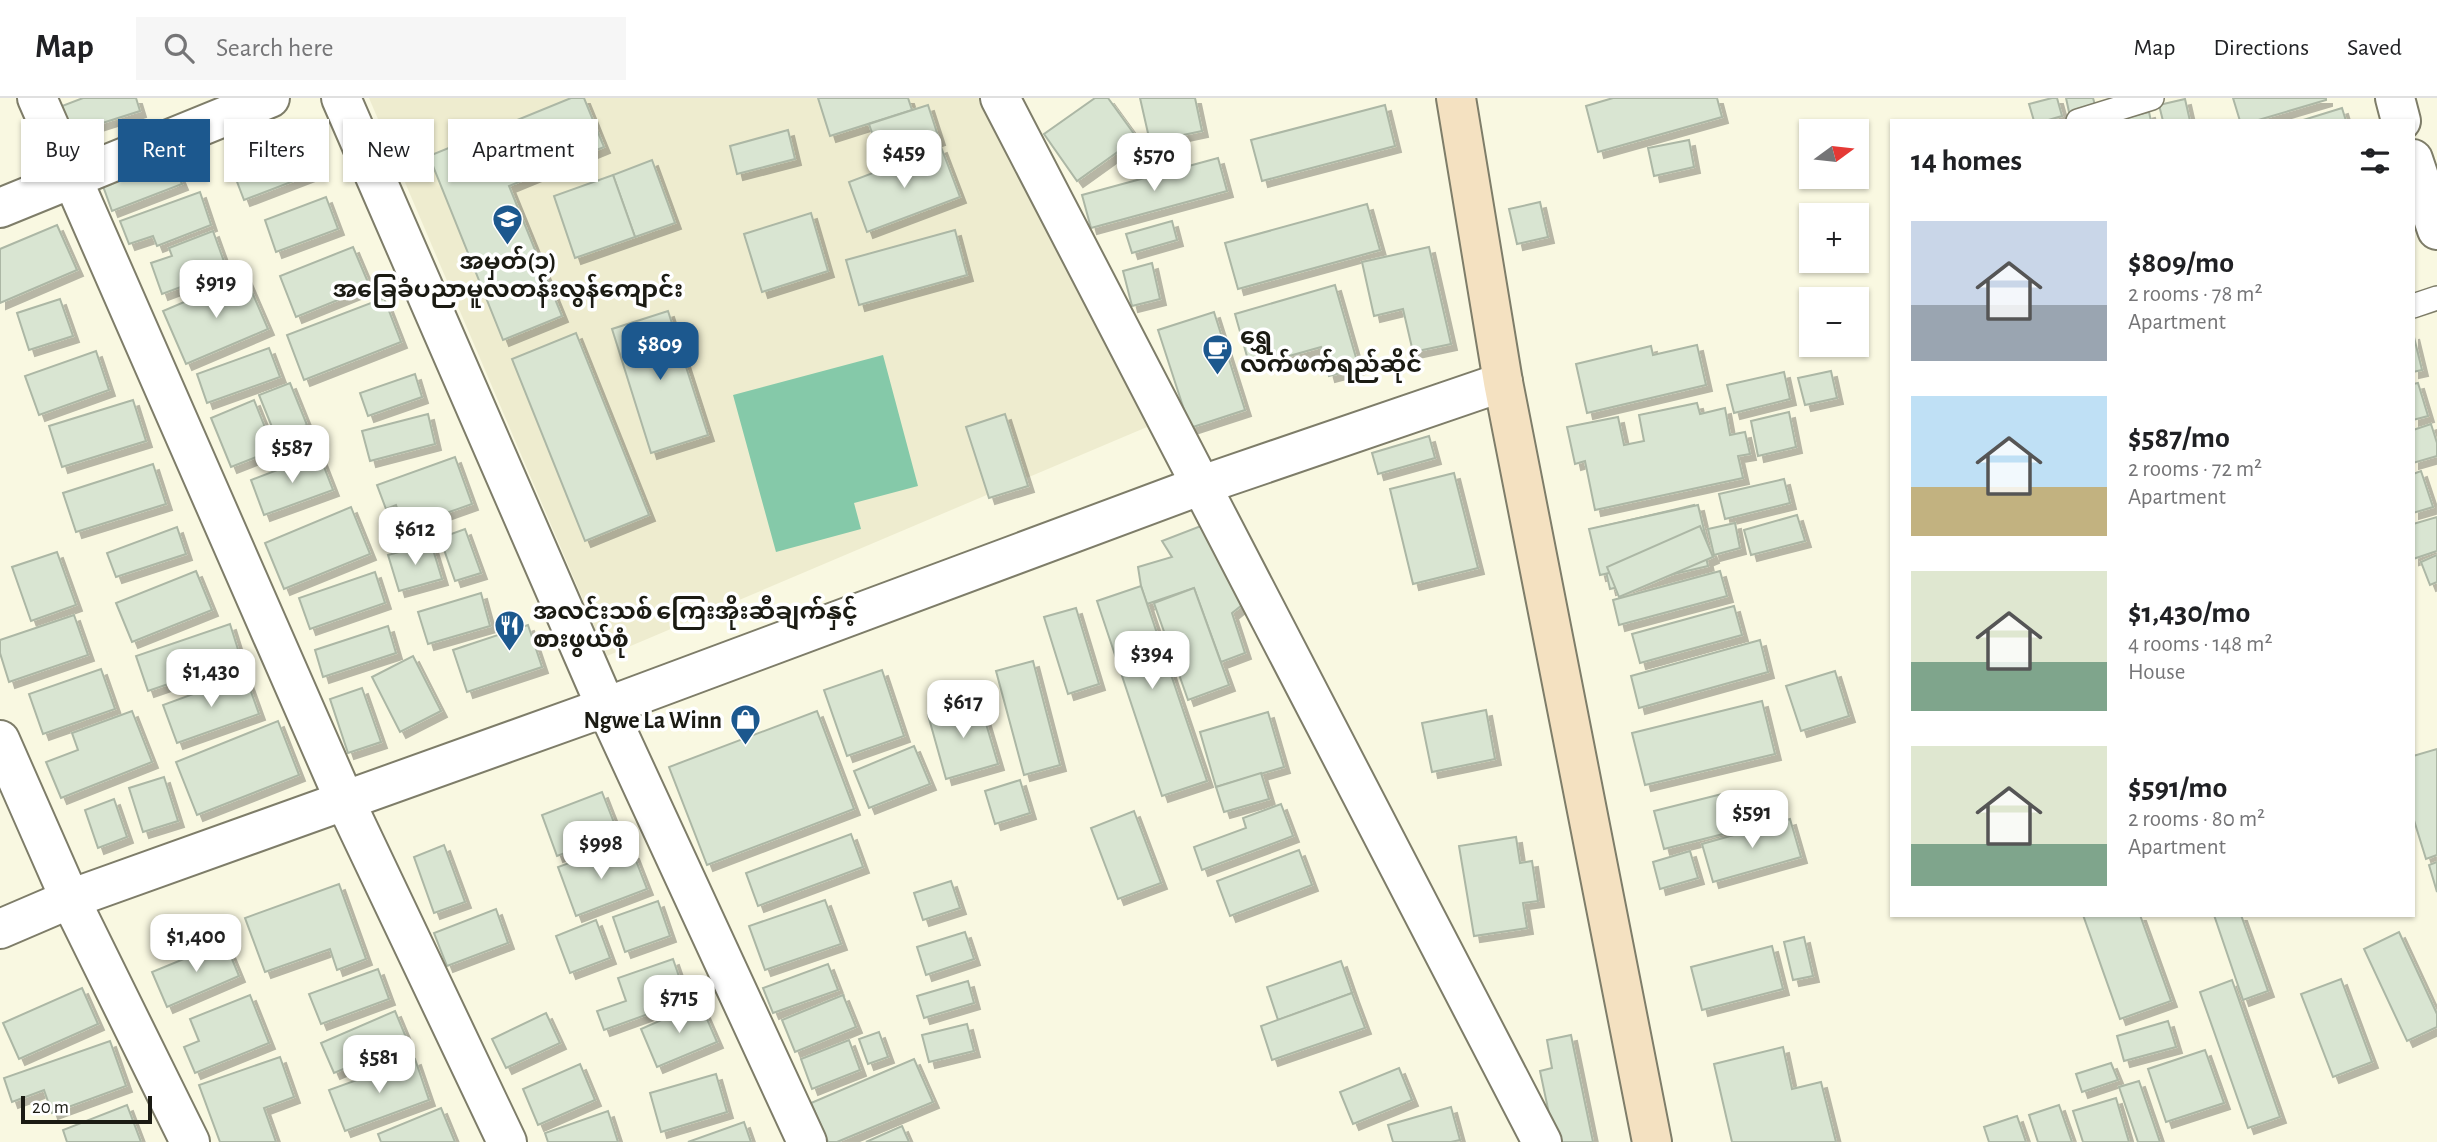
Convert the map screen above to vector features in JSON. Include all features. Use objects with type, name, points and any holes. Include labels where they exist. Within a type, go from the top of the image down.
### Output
[{"type":"main road","points":[[1456,98],[1503,382],[1652,1142]]},
{"type":"street","points":[[37,98],[47,119]]},
{"type":"street","points":[[104,167],[270,98]]},
{"type":"street","points":[[341,98],[606,708],[807,1142]]},
{"type":"street","points":[[1000,98],[1542,1142]]},
{"type":"street","points":[[2415,165],[2437,230]]},
{"type":"street","points":[[0,208],[67,182]]},
{"type":"street","points":[[76,182],[344,799],[507,1142]]},
{"type":"street","points":[[0,929],[70,899],[344,799],[606,708],[1202,485],[1503,382]]},
{"type":"street","points":[[0,740],[70,899],[190,1142]]},
{"type":"lane","points":[[2084,119],[2152,98]]},
{"type":"lane","points":[[2415,305],[2437,298]]},
{"type":"shaded area","points":[[369,98],[986,98],[1147,427],[607,656],[405,182],[434,182],[434,119],[378,119]]},
{"type":"shaded area","points":[[883,355],[918,486],[854,503],[861,529],[776,552],[733,395]]},
{"type":"building","points":[[83,98],[136,98],[140,111],[104,122],[104,119],[66,119],[62,106]]},
{"type":"building","points":[[571,98],[584,98],[593,119],[520,119]]},
{"type":"building","points":[[818,98],[908,98],[912,110],[830,136]]},
{"type":"building","points":[[1095,98],[1108,98],[1137,138],[1077,181],[1044,134]]},
{"type":"building","points":[[1140,98],[1195,98],[1202,131],[1150,142]]},
{"type":"building","points":[[1613,98],[1717,98],[1722,117],[1598,152],[1586,106]]},
{"type":"building","points":[[2057,98],[2062,116],[2033,119],[2029,104]]},
{"type":"building","points":[[2066,98],[2093,98],[2095,105],[2069,112]]},
{"type":"building","points":[[2233,98],[2326,98],[2262,119],[2239,119]]},
{"type":"building","points":[[2185,99],[2190,119],[2162,119],[2159,105]]},
{"type":"building","points":[[928,105],[939,139],[881,159],[869,124]]},
{"type":"building","points":[[1385,105],[1395,146],[1262,181],[1251,140]]},
{"type":"building","points":[[2342,108],[2345,119],[2306,119]]},
{"type":"building","points":[[2149,112],[2151,119],[2120,119]]},
{"type":"building","points":[[788,130],[795,159],[737,174],[730,146]]},
{"type":"building","points":[[598,132],[604,147],[598,149]]},
{"type":"building","points":[[1689,140],[1694,167],[1654,176],[1648,148]]},
{"type":"building","points":[[941,147],[960,197],[867,232],[849,182]]},
{"type":"building","points":[[448,148],[448,182],[519,182],[509,186],[562,316],[503,340],[434,168],[434,154]]},
{"type":"building","points":[[1218,158],[1227,191],[1091,228],[1082,195]]},
{"type":"building","points":[[652,160],[675,223],[635,237],[613,175]]},
{"type":"building","points":[[613,175],[635,237],[575,258],[554,196]]},
{"type":"building","points":[[118,180],[182,184],[112,211],[103,186]]},
{"type":"building","points":[[237,182],[291,182],[244,200]]},
{"type":"building","points":[[200,192],[211,225],[157,246],[153,236],[129,244],[120,221]]},
{"type":"building","points":[[326,197],[338,229],[276,252],[265,220]]},
{"type":"building","points":[[1540,202],[1548,237],[1517,244],[1509,209]]},
{"type":"building","points":[[1367,204],[1380,250],[1238,289],[1225,243]]},
{"type":"building","points":[[811,213],[828,271],[762,292],[744,234]]},
{"type":"building","points":[[1172,221],[1177,240],[1132,253],[1126,234]]},
{"type":"building","points":[[57,225],[77,270],[0,303],[0,249]]},
{"type":"building","points":[[955,230],[967,275],[859,305],[846,260]]},
{"type":"building","points":[[213,231],[227,270],[162,294],[151,263],[172,256],[169,248]]},
{"type":"building","points":[[353,247],[370,287],[296,317],[280,276]]},
{"type":"building","points":[[1429,247],[1451,344],[1413,352],[1403,309],[1374,316],[1362,262]]},
{"type":"building","points":[[1152,263],[1160,299],[1132,306],[1123,271]]},
{"type":"building","points":[[245,276],[268,329],[186,364],[163,311]]},
{"type":"building","points":[[1335,285],[1359,368],[1329,376],[1321,347],[1250,367],[1235,314]]},
{"type":"building","points":[[384,298],[401,342],[304,380],[287,335]]},
{"type":"building","points":[[60,299],[73,336],[29,350],[17,313]]},
{"type":"building","points":[[668,311],[708,435],[651,453],[612,329]]},
{"type":"building","points":[[1214,312],[1245,410],[1190,428],[1158,330]]},
{"type":"building","points":[[576,333],[649,515],[585,541],[512,359]]},
{"type":"building","points":[[2415,341],[2422,370],[2415,372]]},
{"type":"building","points":[[1697,345],[1706,385],[1587,413],[1576,364],[1651,346],[1653,355]]},
{"type":"building","points":[[269,348],[280,377],[207,403],[197,374]]},
{"type":"building","points":[[96,351],[109,390],[39,415],[25,376]]},
{"type":"building","points":[[1831,371],[1837,398],[1805,405],[1798,378]]},
{"type":"building","points":[[1784,372],[1790,399],[1734,413],[1727,385]]},
{"type":"building","points":[[415,374],[422,397],[368,416],[360,393]]},
{"type":"building","points":[[290,383],[307,425],[276,437],[259,395]]},
{"type":"building","points":[[2418,383],[2428,416],[2415,419],[2415,384]]},
{"type":"building","points":[[133,400],[146,441],[62,467],[49,426]]},
{"type":"building","points":[[254,400],[274,450],[231,467],[211,418]]},
{"type":"building","points":[[1697,403],[1700,414],[1725,408],[1730,435],[1745,432],[1750,454],[1738,456],[1743,478],[1595,510],[1585,461],[1575,464],[1567,427],[1618,417],[1624,445],[1644,441],[1639,415]]},
{"type":"building","points":[[1789,412],[1796,447],[1758,456],[1751,421]]},
{"type":"building","points":[[428,414],[435,444],[370,461],[362,431]]},
{"type":"building","points":[[1005,414],[1028,486],[989,498],[966,427]]},
{"type":"building","points":[[2431,424],[2437,443],[2437,456],[2415,462],[2415,429]]},
{"type":"building","points":[[1429,436],[1435,458],[1378,474],[1372,453]]},
{"type":"building","points":[[319,454],[333,490],[264,515],[251,480]]},
{"type":"building","points":[[455,457],[472,504],[404,528],[396,505],[386,509],[377,485]]},
{"type":"building","points":[[153,464],[166,504],[76,532],[63,493]]},
{"type":"building","points":[[2421,471],[2433,507],[2415,512],[2415,473]]},
{"type":"building","points":[[1454,473],[1478,568],[1413,584],[1390,489]]},
{"type":"building","points":[[1784,479],[1790,503],[1725,519],[1719,494]]},
{"type":"building","points":[[1694,505],[1708,566],[1610,589],[1596,528]]},
{"type":"building","points":[[1698,505],[1709,551],[1600,575],[1589,529]]},
{"type":"building","points":[[351,507],[370,554],[284,589],[265,543]]},
{"type":"building","points":[[1797,515],[1805,541],[1751,555],[1744,530]]},
{"type":"building","points":[[2437,517],[2437,551],[2415,558],[2415,523]]},
{"type":"building","points":[[1735,523],[1740,548],[1714,555],[1708,529]]},
{"type":"building","points":[[1206,524],[1242,605],[1232,613],[1245,653],[1221,662],[1194,588],[1147,604],[1138,567],[1172,557],[1162,541]]},
{"type":"building","points":[[1700,526],[1713,557],[1619,597],[1607,567]]},
{"type":"building","points":[[177,527],[186,554],[116,577],[107,553]]},
{"type":"building","points":[[465,529],[481,573],[455,581],[440,538]]},
{"type":"building","points":[[431,543],[442,579],[399,591],[388,555]]},
{"type":"building","points":[[57,552],[76,605],[31,621],[12,567]]},
{"type":"building","points":[[2437,555],[2437,582],[2430,585],[2421,562]]},
{"type":"building","points":[[196,571],[212,610],[132,642],[116,603]]},
{"type":"building","points":[[1720,571],[1727,596],[1619,625],[1613,600]]},
{"type":"building","points":[[375,572],[385,603],[310,629],[299,598]]},
{"type":"building","points":[[1141,586],[1207,781],[1162,796],[1097,601]]},
{"type":"building","points":[[1194,588],[1229,685],[1188,700],[1154,603]]},
{"type":"building","points":[[481,593],[490,626],[428,644],[418,612]]},
{"type":"building","points":[[1734,606],[1742,635],[1640,663],[1632,634]]},
{"type":"building","points":[[1076,608],[1099,684],[1068,694],[1044,617]]},
{"type":"building","points":[[74,615],[88,655],[9,682],[0,653],[0,640]]},
{"type":"building","points":[[230,624],[241,659],[148,691],[136,656]]},
{"type":"building","points":[[528,625],[542,667],[467,692],[453,650]]},
{"type":"building","points":[[388,626],[396,653],[323,677],[315,650]]},
{"type":"building","points":[[1760,640],[1768,672],[1639,708],[1631,676]]},
{"type":"building","points":[[413,656],[441,711],[400,732],[372,677]]},
{"type":"building","points":[[1033,661],[1060,765],[1024,775],[996,671]]},
{"type":"building","points":[[101,669],[115,709],[43,734],[29,694]]},
{"type":"building","points":[[882,670],[904,736],[847,756],[824,690]]},
{"type":"building","points":[[1835,671],[1849,716],[1801,731],[1786,686]]},
{"type":"building","points":[[245,675],[259,714],[177,743],[163,705]]},
{"type":"building","points":[[362,688],[381,742],[348,753],[330,699]]},
{"type":"building","points":[[979,700],[998,764],[946,779],[928,715]]},
{"type":"building","points":[[1762,701],[1775,754],[1645,785],[1632,733]]},
{"type":"building","points":[[1486,710],[1495,759],[1432,772],[1422,723]]},
{"type":"building","points":[[132,711],[152,762],[61,798],[46,762],[78,750],[72,733]]},
{"type":"building","points":[[817,711],[854,809],[707,865],[669,767]]},
{"type":"building","points":[[1268,712],[1284,767],[1216,787],[1200,732]]},
{"type":"building","points":[[278,721],[299,775],[197,815],[176,762]]},
{"type":"building","points":[[914,746],[930,784],[869,808],[854,771]]},
{"type":"building","points":[[2437,749],[2437,855],[2426,859],[2415,823],[2415,755]]},
{"type":"building","points":[[1261,773],[1269,799],[1224,812],[1216,787]]},
{"type":"building","points":[[164,777],[178,821],[143,832],[129,788]]},
{"type":"building","points":[[1020,780],[1030,813],[995,824],[985,791]]},
{"type":"building","points":[[602,792],[618,833],[557,856],[542,815]]},
{"type":"building","points":[[1726,793],[1735,831],[1664,849],[1654,811]]},
{"type":"building","points":[[114,799],[127,837],[98,848],[85,810]]},
{"type":"building","points":[[1281,804],[1293,836],[1202,870],[1194,847],[1246,828],[1243,818]]},
{"type":"building","points":[[1134,811],[1161,883],[1118,899],[1091,828]]},
{"type":"building","points":[[1790,819],[1801,857],[1713,882],[1702,844]]},
{"type":"building","points":[[851,834],[863,867],[758,906],[746,873]]},
{"type":"building","points":[[1516,837],[1520,863],[1532,861],[1538,901],[1523,903],[1527,928],[1474,936],[1459,846]]},
{"type":"building","points":[[444,845],[465,902],[434,913],[414,857]]},
{"type":"building","points":[[1299,850],[1312,885],[1230,916],[1217,881]]},
{"type":"building","points":[[602,851],[606,862],[633,853],[647,889],[576,916],[558,867]]},
{"type":"building","points":[[1690,851],[1698,878],[1660,889],[1653,862]]},
{"type":"building","points":[[2437,862],[2437,892],[2429,865]]},
{"type":"building","points":[[951,881],[960,908],[923,920],[914,893]]},
{"type":"building","points":[[339,884],[366,959],[337,970],[330,949],[265,972],[245,918]]},
{"type":"building","points":[[825,900],[841,944],[765,970],[749,926]]},
{"type":"building","points":[[658,901],[670,936],[625,952],[613,917]]},
{"type":"building","points":[[496,909],[508,943],[447,966],[434,933]]},
{"type":"building","points":[[2084,917],[2141,917],[2171,1001],[2120,1019]]},
{"type":"building","points":[[2215,917],[2242,917],[2268,991],[2243,1000]]},
{"type":"building","points":[[596,920],[610,958],[570,973],[556,936]]},
{"type":"building","points":[[965,932],[974,959],[926,975],[917,947]]},
{"type":"building","points":[[2399,932],[2437,1014],[2437,1027],[2407,1041],[2364,949]]},
{"type":"building","points":[[1804,937],[1813,976],[1793,980],[1784,942]]},
{"type":"building","points":[[225,942],[239,976],[167,1007],[152,972]]},
{"type":"building","points":[[1772,946],[1783,989],[1702,1010],[1691,967]]},
{"type":"building","points":[[673,959],[687,1000],[604,1030],[597,1011],[626,1001],[618,978]]},
{"type":"building","points":[[1341,961],[1352,993],[1278,1020],[1267,987]]},
{"type":"building","points":[[828,964],[838,990],[773,1013],[763,988]]},
{"type":"building","points":[[378,969],[389,999],[321,1024],[309,994]]},
{"type":"building","points":[[2341,979],[2372,1062],[2333,1077],[2301,994]]},
{"type":"building","points":[[2232,980],[2280,1117],[2248,1128],[2200,992]]},
{"type":"building","points":[[968,981],[974,1003],[924,1018],[917,996]]},
{"type":"building","points":[[82,988],[98,1024],[19,1059],[3,1023]]},
{"type":"building","points":[[1352,993],[1365,1028],[1272,1060],[1261,1026]]},
{"type":"building","points":[[250,995],[269,1043],[195,1073],[184,1047],[199,1041],[190,1019]]},
{"type":"building","points":[[843,995],[856,1027],[795,1052],[782,1020]]},
{"type":"building","points":[[700,1003],[717,1042],[657,1067],[641,1029]]},
{"type":"building","points":[[395,1011],[408,1042],[334,1073],[321,1043]]},
{"type":"building","points":[[546,1013],[560,1043],[506,1068],[492,1039]]},
{"type":"building","points":[[2168,1021],[2176,1047],[2124,1061],[2117,1036]]},
{"type":"building","points":[[967,1024],[974,1051],[929,1062],[922,1035]]},
{"type":"building","points":[[879,1032],[888,1057],[868,1064],[859,1039]]},
{"type":"building","points":[[1571,1035],[1593,1142],[1555,1142],[1540,1071],[1552,1068],[1547,1040]]},
{"type":"building","points":[[849,1040],[860,1070],[812,1089],[801,1059]]},
{"type":"building","points":[[110,1041],[126,1086],[52,1113],[44,1090],[12,1102],[4,1078]]},
{"type":"building","points":[[1783,1047],[1792,1089],[1821,1082],[1836,1142],[1732,1142],[1714,1064]]},
{"type":"building","points":[[2205,1050],[2224,1103],[2166,1122],[2148,1069]]},
{"type":"building","points":[[280,1057],[294,1097],[264,1108],[276,1142],[220,1142],[199,1085]]},
{"type":"building","points":[[415,1059],[429,1100],[345,1131],[329,1090]]},
{"type":"building","points":[[914,1059],[933,1102],[837,1142],[828,1142],[811,1103]]},
{"type":"building","points":[[2111,1063],[2118,1080],[2082,1092],[2076,1074]]},
{"type":"building","points":[[580,1064],[595,1100],[538,1125],[523,1089]]},
{"type":"building","points":[[1399,1068],[1412,1100],[1353,1124],[1340,1092]]},
{"type":"building","points":[[716,1074],[727,1112],[661,1132],[650,1093]]},
{"type":"building","points":[[2139,1081],[2160,1142],[2138,1142],[2119,1087]]},
{"type":"building","points":[[2116,1098],[2129,1142],[2083,1142],[2073,1111]]},
{"type":"building","points":[[127,1105],[141,1142],[67,1142],[63,1130]]},
{"type":"building","points":[[2059,1105],[2072,1142],[2038,1142],[2029,1115]]},
{"type":"building","points":[[1451,1107],[1460,1140],[1393,1142],[1388,1125]]},
{"type":"building","points":[[441,1108],[455,1142],[381,1142],[378,1134]]},
{"type":"building","points":[[608,1111],[618,1142],[548,1142],[545,1133]]},
{"type":"building","points":[[2017,1116],[2026,1142],[1989,1142],[1984,1127]]},
{"type":"building","points":[[744,1122],[751,1142],[688,1142]]},
{"type":"building","points":[[902,1126],[909,1142],[866,1142]]},
{"type":"place","name":"အမှတ်(၁) အခြေခံပညာမူလတန်းလွန်ကျောင်း","points":[[508,246]]},
{"type":"place","name":"ရွှေ လက်ဖက်ရည်ဆိုင်","points":[[1217,377]]},
{"type":"place","name":"အလင်းသစ် ကြေးအိုးဆီချက်နှင့် စားဖွယ်စုံ","points":[[510,652]]},
{"type":"place","name":"Ngwe La Winn","points":[[745,747]]}]
